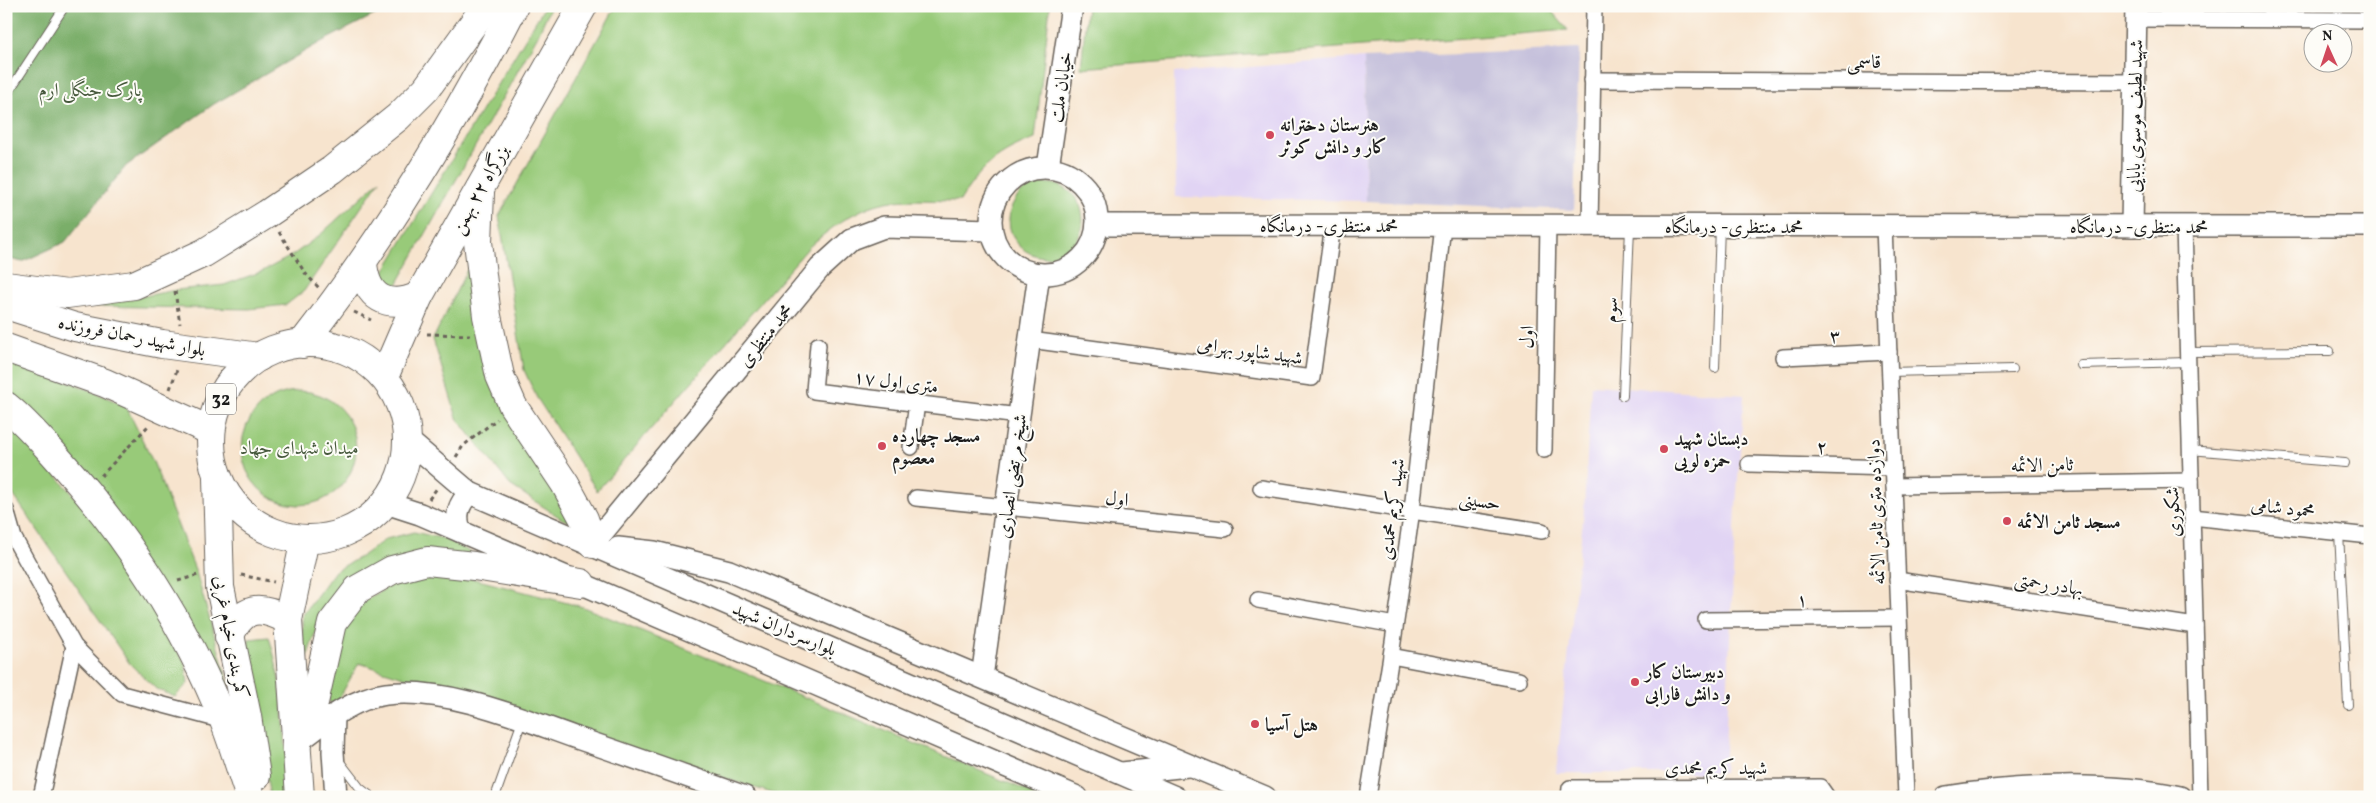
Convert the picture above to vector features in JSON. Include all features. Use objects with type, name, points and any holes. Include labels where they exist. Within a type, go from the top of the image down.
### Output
[{"type":"highway","points":[[6,286],[67,294],[134,285],[204,254],[332,170],[398,117],[426,89],[486,6]]},
{"type":"highway","points":[[302,344],[363,263],[476,81],[514,6]]},
{"type":"highway","name":"بزرگراه ۲۲ بهمن","points":[[384,377],[419,296],[583,6]]},
{"type":"highway","points":[[480,186],[478,242],[487,316],[500,376],[513,406],[565,484],[584,520],[593,544]]},
{"type":"highway","points":[[363,263],[365,279],[374,293],[388,301],[404,303],[419,296]]},
{"type":"highway","name":"بلوار شهید رحمان فروزنده","points":[[6,305],[85,329],[162,344],[259,357]]},
{"type":"highway","name":"32","points":[[302,344],[325,344],[347,351],[367,362],[384,377],[397,396],[408,440],[406,462],[398,484],[386,503],[369,519],[350,531],[328,538],[305,539],[282,536],[261,527],[243,514],[217,476],[212,454],[211,431],[216,409],[226,389],[241,371],[259,357],[280,348],[302,344]]},
{"type":"highway","name":"32","points":[[6,348],[105,383],[211,431]]},
{"type":"highway","points":[[6,406],[23,420],[87,491],[143,567],[186,641],[224,721],[250,797]]},
{"type":"highway","name":"کمربندی خیام غربی","points":[[217,476],[220,587],[247,716],[259,797]]},
{"type":"highway","points":[[300,797],[288,620],[305,539]]},
{"type":"highway","points":[[297,743],[314,707],[332,623],[358,589],[392,570],[426,561],[474,566],[581,583]]},
{"type":"highway","points":[[229,637],[236,620],[250,611],[270,611],[288,620]]},
{"type":"main road","name":"خیابان ملت","points":[[1048,167],[1072,6]]},
{"type":"main road","name":"شهید لطیف موسوی بابایی","points":[[2132,226],[2136,12]]},
{"type":"main road","points":[[1048,167],[1062,170],[1085,186],[1095,204],[1098,225],[1095,239],[1079,262],[1054,274],[1039,274],[1013,265],[1003,255],[991,230],[993,203],[1000,190],[1009,180],[1021,172],[1034,168],[1048,167]]},
{"type":"main road","name":"محمد منتظری- درمانگاه","points":[[1098,225],[2370,226]]},
{"type":"main road","name":"محمد منتظری","points":[[593,544],[820,268],[852,240],[884,227],[991,230]]},
{"type":"main road","name":"شیخ مرتضی انصاری","points":[[982,677],[1039,274]]},
{"type":"main road","name":"بلوارسرداران شهید","points":[[408,440],[470,493],[593,544],[1174,797]]},
{"type":"main road","points":[[460,531],[457,514],[459,506],[470,493]]},
{"type":"main road","name":"بلوارسرداران شهید","points":[[386,503],[420,514],[460,531],[1077,797]]},
{"type":"main road","points":[[593,544],[654,552],[729,571],[1264,797]]},
{"type":"main road","points":[[297,743],[334,716],[363,699],[385,694],[408,693],[452,699],[522,719],[745,797]]},
{"type":"main road","points":[[334,716],[333,752],[336,797]]},
{"type":"main road","points":[[1120,773],[1191,766]]},
{"type":"main road","points":[[1946,797],[1983,791],[2092,787],[2146,790],[2180,797]]},
{"type":"street","points":[[1590,9],[1592,80],[1590,226]]},
{"type":"street","points":[[2136,12],[2370,20]]},
{"type":"street","name":"قاسمی","points":[[1592,80],[2135,82]]},
{"type":"street","name":"شهید شاپور بهرامی","points":[[1030,340],[1312,378],[1333,225]]},
{"type":"street","name":"شهید کریم محمدی","points":[[1368,797],[1412,510],[1443,225]]},
{"type":"street","name":"اول","points":[[1544,450],[1548,225]]},
{"type":"street","name":"دوازده متری ثامن الائمه","points":[[1884,226],[1906,797]]},
{"type":"street","name":"شکوری","points":[[2184,226],[2200,797]]},
{"type":"street","name":"۱۷ متری اول","points":[[818,345],[814,391],[1019,416]]},
{"type":"street","name":"۳","points":[[1783,357],[1888,352]]},
{"type":"street","points":[[911,447],[917,403]]},
{"type":"street","name":"۲","points":[[1750,464],[1893,468]]},
{"type":"street","name":"ثامن الائمه","points":[[1894,486],[2191,481]]},
{"type":"street","name":"حسینی","points":[[1261,488],[1542,531]]},
{"type":"street","name":"اول","points":[[916,498],[1225,528]]},
{"type":"street","points":[[6,510],[14,538],[74,646],[122,694],[224,721]]},
{"type":"street","name":"محمود شامی","points":[[2192,517],[2370,536]]},
{"type":"street","name":"بهادر رحمتی","points":[[1897,580],[2195,626]]},
{"type":"street","points":[[1258,600],[1395,625]]},
{"type":"street","name":"۱","points":[[1706,620],[1899,618]]},
{"type":"street","points":[[41,797],[74,646]]},
{"type":"street","points":[[1391,656],[1519,680]]},
{"type":"street","name":"شهید کریم محمدی","points":[[1569,792],[1820,787],[1827,797]]},
{"type":"lane","points":[[6,96],[65,6]]},
{"type":"lane","name":"سوم","points":[[1623,396],[1630,226]]},
{"type":"lane","points":[[1715,368],[1720,226]]},
{"type":"lane","points":[[2081,365],[2187,357],[2330,351]]},
{"type":"lane","points":[[1889,372],[2013,368]]},
{"type":"lane","points":[[2190,450],[2345,463]]},
{"type":"lane","points":[[2339,533],[2348,704]]},
{"type":"lane","points":[[495,797],[522,719]]},
{"type":"lane","points":[[333,752],[360,788],[372,797]]},
{"type":"path","points":[[158,592],[183,578],[220,572],[294,585]]},
{"type":"shaded area","points":[[1579,49],[1574,210],[1366,201],[1364,58]]},
{"type":"shaded area","name":"هنرستان دخترانه کار و دانش کوثر","points":[[1364,58],[1366,201],[1176,197],[1174,73]]},
{"type":"shaded area","points":[[1591,385],[1744,395],[1736,506],[1724,773],[1556,773],[1584,510]]},
{"type":"green space","name":"پارک جنگلی ارم","points":[[6,6],[392,6],[321,42],[214,104],[126,166],[65,242],[22,262],[6,258]]},
{"type":"green space","points":[[545,6],[551,6],[537,37],[395,288],[386,288],[380,278]]},
{"type":"green space","points":[[616,6],[1050,6],[1035,139],[1010,150],[991,162],[967,189],[960,201],[910,200],[881,203],[848,218],[809,247],[597,491],[537,398],[524,370],[499,216]]},
{"type":"green space","points":[[1087,6],[1547,6],[1568,30],[1081,68]]},
{"type":"green space","points":[[380,180],[304,291],[286,305],[249,309],[92,306],[176,290],[224,285],[263,271],[293,255],[321,234]]},
{"type":"green space","points":[[1039,183],[1053,183],[1067,189],[1077,199],[1083,213],[1083,227],[1077,241],[1067,251],[1053,257],[1039,257],[1025,251],[1015,241],[1009,227],[1009,213],[1015,199],[1025,189]]},
{"type":"green space","points":[[471,262],[485,357],[575,524],[562,519],[510,485],[457,418],[433,339]]},
{"type":"green space","points":[[6,362],[73,383],[126,406],[154,464],[196,572],[232,696],[225,704],[20,402],[6,391]]},
{"type":"green space","name":"میدان شهدای جهاد","points":[[299,391],[321,395],[339,408],[352,426],[356,448],[352,470],[339,488],[321,501],[299,505],[277,501],[259,488],[246,470],[242,448],[246,426],[259,408],[277,395]]},
{"type":"green space","points":[[6,418],[105,531],[185,662],[188,683],[175,697],[155,688],[130,664],[12,493],[6,475]]},
{"type":"green space","points":[[414,532],[446,539],[483,559],[348,581],[321,615],[304,667],[302,616],[335,571],[362,556],[386,539]]},
{"type":"green space","points":[[451,573],[583,607],[1042,797],[784,797],[359,663],[336,704],[329,702],[327,664],[353,607],[411,574]]},
{"type":"green space","points":[[269,637],[281,696],[289,797],[270,797],[246,664],[249,639]]},
{"type":"place","name":"هنرستان دخترانه کار و دانش کوثر","points":[[1270,135]]},
{"type":"place","name":"مسجد چهارده معصوم","points":[[882,446]]},
{"type":"place","name":"دبستان شهید حمزه لویی","points":[[1664,449]]},
{"type":"place","name":"مسجد ثامن الائمه","points":[[2007,521]]},
{"type":"place","name":"دبیرستان کار و دانش فارابی","points":[[1635,682]]},
{"type":"place","name":"هتل آسیا","points":[[1255,724]]}]
